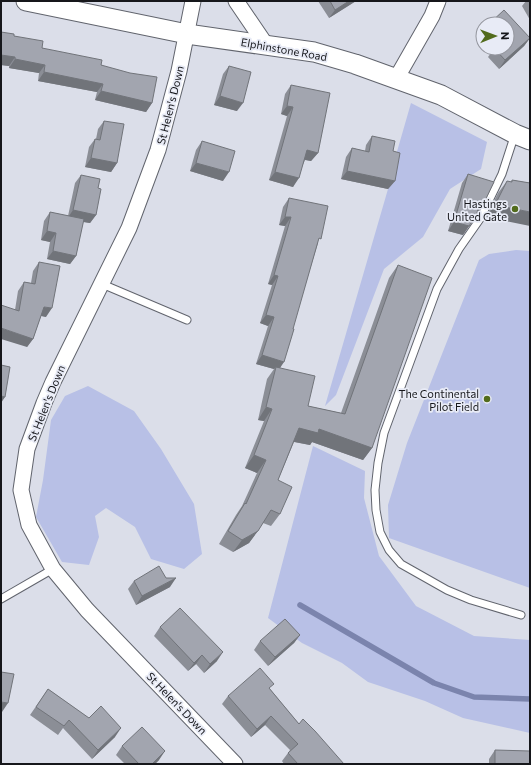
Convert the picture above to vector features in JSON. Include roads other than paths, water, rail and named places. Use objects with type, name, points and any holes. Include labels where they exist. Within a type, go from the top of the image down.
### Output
[{"type":"street","name":"Elphinstone Road","points":[[26,1],[187,34],[314,52],[355,64],[441,95],[522,137]]},
{"type":"street","name":"St Helen's Down","points":[[193,1],[187,34],[158,150],[129,228],[44,403],[27,449],[21,490],[29,525],[53,569],[87,610],[235,764]]},
{"type":"street","points":[[236,1],[266,45]]},
{"type":"street","points":[[396,79],[432,16],[438,1]]},
{"type":"lane","points":[[521,615],[471,600],[446,590],[401,564],[389,550],[380,532],[376,510],[375,490],[378,463],[384,433],[438,289],[459,249],[483,212],[522,137]]},
{"type":"lane","points":[[102,284],[187,320]]},
{"type":"lane","points":[[1,599],[53,569]]},
{"type":"waterway","points":[[300,605],[434,683],[474,697],[530,699]]},
{"type":"place","name":"Hastings United Gate","points":[[515,209]]},
{"type":"place","name":"The Continental Pilot Field","points":[[487,399]]}]
